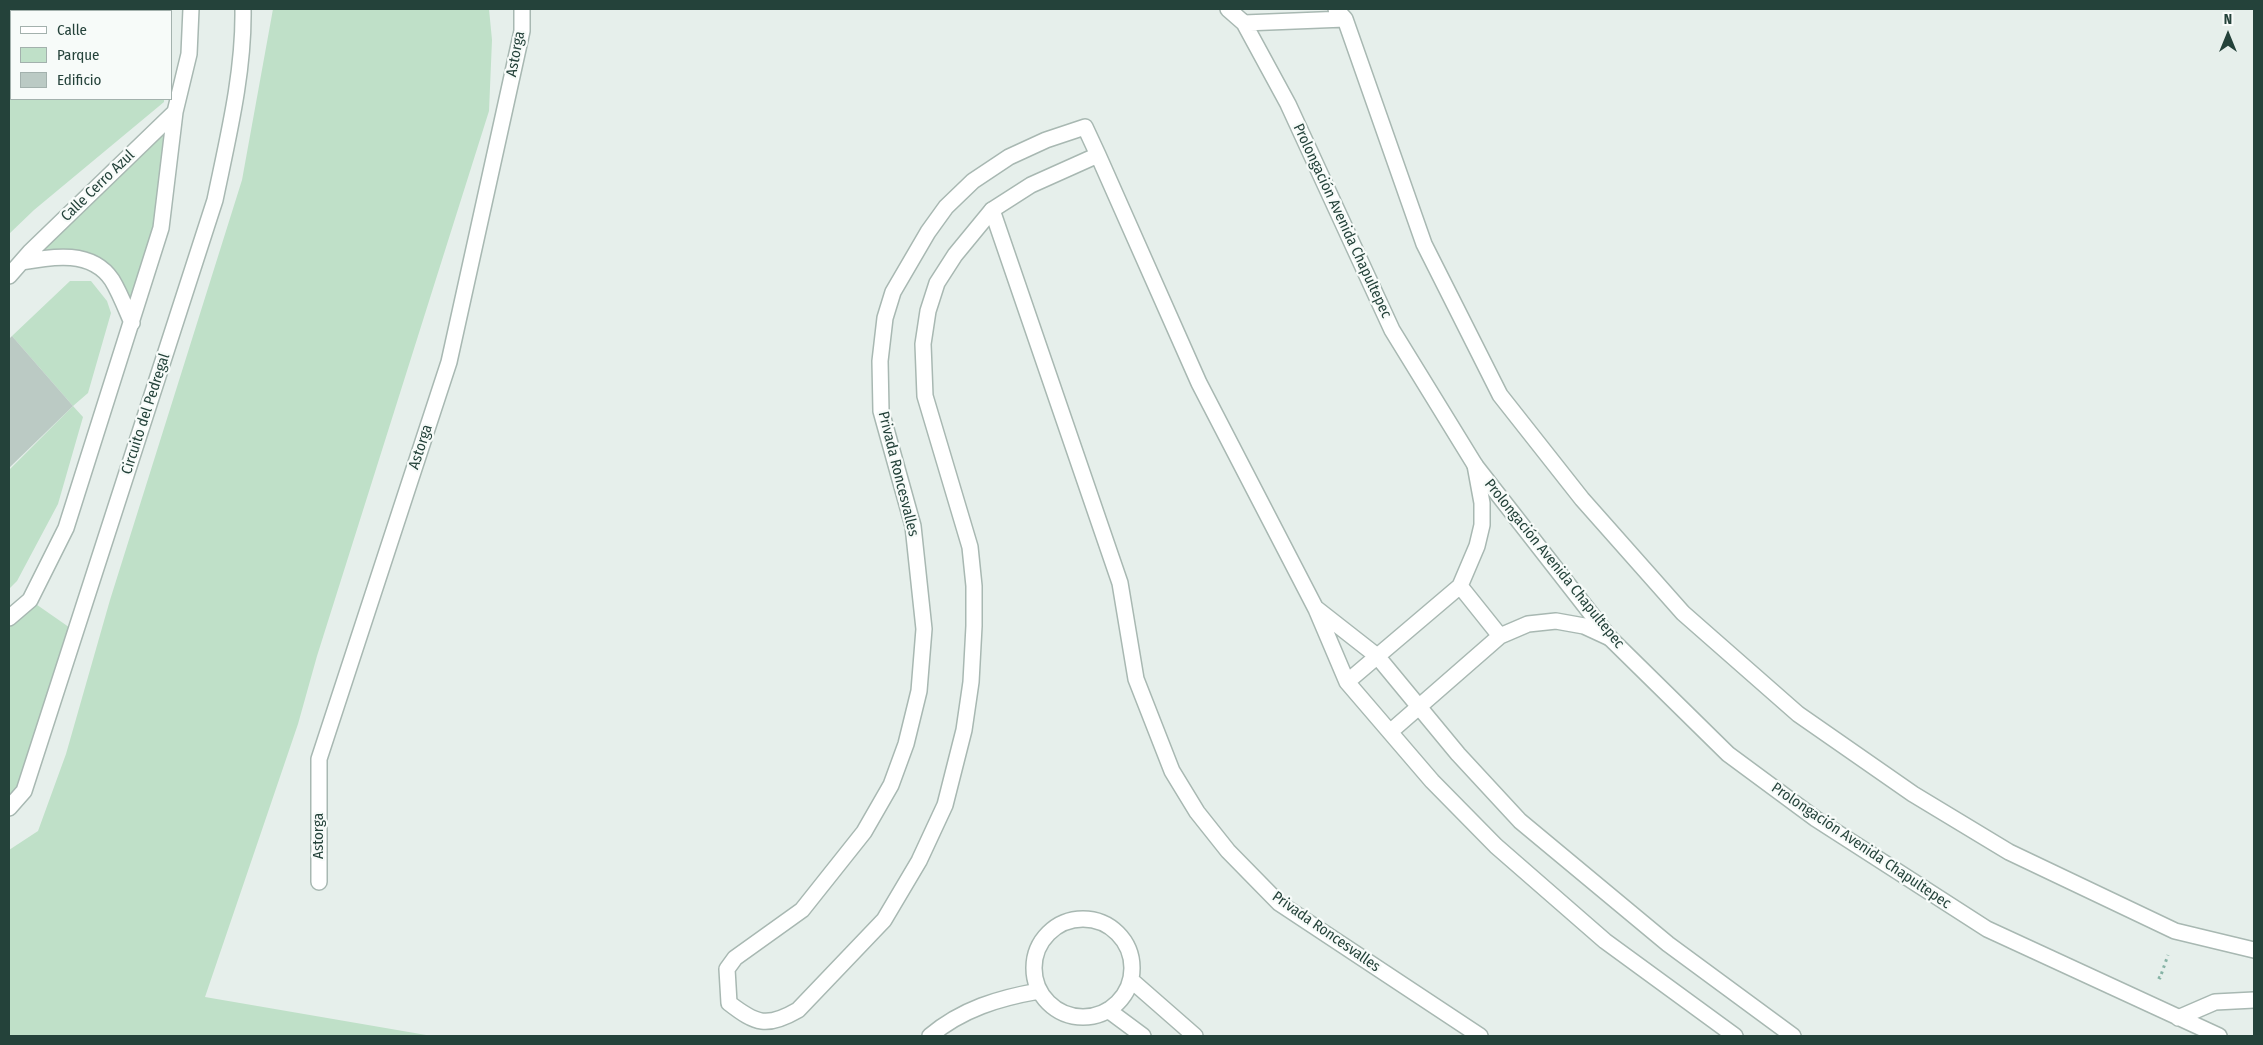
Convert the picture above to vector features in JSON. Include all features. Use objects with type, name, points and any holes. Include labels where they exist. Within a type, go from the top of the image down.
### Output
[{"type":"street","points":[[9,618],[30,600],[66,528],[161,228],[175,112],[189,54],[190,9]]},
{"type":"street","name":"Circuito del Pedregal","points":[[9,808],[24,791],[215,200],[236,92],[244,38],[243,9]]},
{"type":"street","name":"Astorga","points":[[319,882],[319,759],[449,362],[522,31],[522,9]]},
{"type":"street","name":"Prolongación Avenida Chapultepec","points":[[1228,9],[1244,23],[1288,104],[1392,330],[1475,464],[1610,638],[1728,754],[1816,819],[1986,929],[2220,1036]]},
{"type":"street","points":[[1244,23],[1343,12],[1424,244],[1500,395],[1582,499],[1683,613],[1798,714],[1913,794],[2009,852],[2175,931],[2254,950]]},
{"type":"street","name":"Calle Cerro Azul","points":[[9,276],[26,257],[175,112]]},
{"type":"street","name":"Privada Roncesvalles","points":[[1098,155],[1031,185],[992,210],[955,255],[937,283],[928,312],[923,344],[925,396],[970,548],[974,586],[971,682],[964,730],[945,805],[918,861],[884,920],[798,1010],[784,1018],[765,1022],[749,1019],[729,1003],[727,969],[735,958],[802,910],[864,832],[891,785],[906,744],[918,691],[924,628],[913,526],[881,411],[880,361],[885,318],[893,292],[928,232],[946,207],[973,181],[1009,157],[1046,140],[1085,127],[1098,155],[1199,384],[1316,609],[1347,682],[1432,781],[1496,846],[1605,941],[1735,1036]]},
{"type":"street","name":"Privada Roncesvalles","points":[[992,210],[1120,582],[1136,679],[1172,771],[1197,812],[1228,851],[1279,903],[1480,1036]]},
{"type":"street","points":[[26,257],[70,257],[90,261],[112,279],[132,323]]},
{"type":"street","points":[[1347,682],[1460,586],[1477,546],[1482,525],[1482,503],[1475,464]]},
{"type":"street","points":[[1460,586],[1500,636]]},
{"type":"street","name":"Privada Roncesvalles","points":[[1316,609],[1377,656],[1458,754],[1520,821],[1668,944],[1793,1036]]},
{"type":"street","points":[[1390,732],[1500,636],[1528,624],[1556,621],[1584,626],[1610,638]]},
{"type":"street","points":[[1086,919],[1102,923],[1117,932],[1127,946],[1132,963],[1131,980],[1123,997],[1108,1010],[1089,1017],[1069,1015],[1052,1006],[1039,991],[1034,974],[1035,957],[1042,941],[1053,929],[1068,921],[1086,919]]},
{"type":"street","points":[[1131,980],[1195,1036]]},
{"type":"street","points":[[930,1036],[940,1027],[971,1009],[1004,997],[1039,991]]},
{"type":"street","points":[[2178,1018],[2215,1002],[2254,1000]]},
{"type":"street","points":[[1108,1010],[1143,1036]]},
{"type":"path","points":[[2152,974],[2160,978],[2175,931]]},
{"type":"green space","points":[[15,9],[172,9],[172,10],[13,10]]},
{"type":"green space","points":[[273,9],[489,9],[492,40],[489,111],[317,656],[298,724],[205,997],[432,1036],[9,1036],[9,850],[38,831],[66,754],[110,600],[242,180]]},
{"type":"green space","points":[[9,13],[10,100],[164,100],[164,102],[34,210],[9,234]]},
{"type":"green space","points":[[174,114],[157,217],[132,313],[94,260],[27,256]]},
{"type":"green space","points":[[70,281],[91,281],[107,301],[111,313],[88,393],[73,406],[12,336]]},
{"type":"green space","points":[[73,406],[83,417],[58,504],[17,581],[9,589],[9,470]]},
{"type":"green space","points":[[30,600],[76,632],[24,791],[9,808],[9,618]]},
{"type":"building","points":[[12,336],[73,406],[9,468],[9,339]]}]
